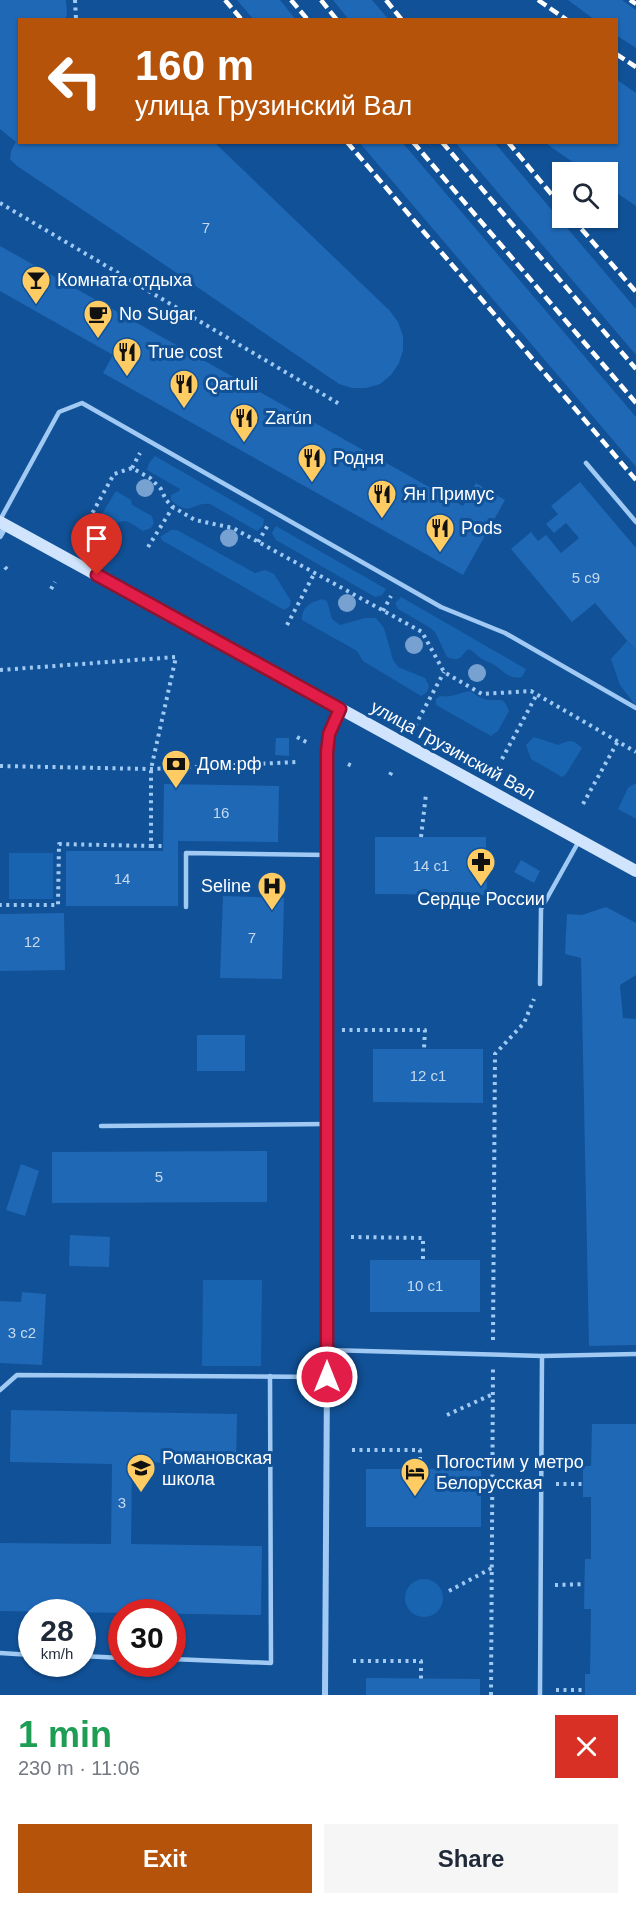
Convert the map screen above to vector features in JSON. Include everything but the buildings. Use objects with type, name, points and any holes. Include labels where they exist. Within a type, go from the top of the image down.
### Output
[{"type":"main road","name":"улица Грузинский Вал","points":[[2,526],[636,871]]},
{"type":"street","points":[[325,1695],[327,752],[329,734],[340,709]]},
{"type":"lane","points":[[2,526],[59,412],[82,403],[441,607],[505,633],[636,708]]},
{"type":"lane","points":[[586,463],[636,522]]},
{"type":"lane","points":[[540,984],[541,909],[579,840]]},
{"type":"lane","points":[[186,908],[186,853],[327,855]]},
{"type":"lane","points":[[101,1126],[327,1124]]},
{"type":"lane","points":[[327,1350],[542,1356],[636,1354]]},
{"type":"lane","points":[[540,1693],[542,1356]]},
{"type":"lane","points":[[0,1390],[16,1375],[327,1377]]},
{"type":"lane","points":[[186,1660],[271,1663],[270,1376]]},
{"type":"lane","points":[[0,1653],[18,1654]]},
{"type":"path","points":[[75,0],[76,18]]},
{"type":"path","points":[[0,202],[341,405]]},
{"type":"path","points":[[78,539],[114,474],[132,468],[150,478],[173,507],[195,520],[233,528],[422,632],[444,672],[482,694],[531,691],[636,752]]},
{"type":"path","points":[[148,548],[173,507]]},
{"type":"path","points":[[5,567],[9,572]]},
{"type":"path","points":[[286,625],[314,574]]},
{"type":"path","points":[[51,589],[55,582]]},
{"type":"path","points":[[0,670],[176,657],[151,769],[151,846]]},
{"type":"path","points":[[415,726],[444,672]]},
{"type":"path","points":[[502,759],[537,694]]},
{"type":"path","points":[[297,737],[308,743]]},
{"type":"path","points":[[583,804],[618,741]]},
{"type":"path","points":[[0,766],[151,769],[297,762]]},
{"type":"path","points":[[348,764],[354,767]]},
{"type":"path","points":[[390,775],[393,769]]},
{"type":"path","points":[[421,837],[426,794]]},
{"type":"path","points":[[0,905],[58,904],[59,844],[163,846]]},
{"type":"path","points":[[524,1023],[540,984]]},
{"type":"path","points":[[326,1030],[425,1030],[424,1049]]},
{"type":"path","points":[[351,1237],[423,1238],[423,1260]]},
{"type":"path","points":[[447,1415],[493,1394]]},
{"type":"path","points":[[352,1450],[420,1450],[420,1469]]},
{"type":"path","points":[[542,1484],[583,1484]]},
{"type":"path","points":[[449,1592],[492,1568]]},
{"type":"path","points":[[541,1586],[585,1584]]},
{"type":"path","points":[[353,1660],[421,1661],[421,1679]]},
{"type":"path","points":[[540,1693],[585,1690]]},
{"type":"shaded area","points":[[155,456],[264,519],[263,526],[257,531],[210,504],[187,509],[178,505],[171,500],[171,495],[180,489],[147,470]]},
{"type":"shaded area","points":[[116,491],[131,500],[132,505],[152,516],[154,523],[151,528],[143,531],[126,521],[108,528],[101,527],[97,522]]},
{"type":"shaded area","points":[[276,526],[386,589],[382,595],[375,597],[276,540],[272,533]]},
{"type":"shaded area","points":[[171,530],[177,530],[255,573],[265,570],[274,574],[291,601],[290,606],[284,610],[163,541],[160,537]]},
{"type":"shaded area","points":[[401,597],[526,669],[522,677],[509,676],[468,649],[457,659],[447,657],[435,632],[398,609],[395,603]]},
{"type":"shaded area","points":[[322,599],[327,601],[332,619],[340,625],[365,618],[376,618],[384,628],[393,660],[398,667],[425,678],[429,686],[427,692],[421,696],[363,661],[357,651],[302,620],[303,611]]},
{"type":"shaded area","points":[[627,641],[636,651],[636,706],[620,685],[611,659]]},
{"type":"shaded area","points":[[470,691],[487,700],[502,700],[507,706],[509,711],[498,731],[491,736],[436,705],[436,699],[440,696],[452,696]]},
{"type":"shaded area","points":[[534,737],[558,745],[568,741],[573,742],[582,748],[562,777],[531,759],[526,745]]},
{"type":"shaded area","points":[[636,784],[636,819],[618,809],[628,788]]},
{"type":"shaded area","points":[[9,853],[53,853],[53,899],[9,899]]},
{"type":"shaded area","points":[[203,1280],[262,1280],[261,1366],[202,1366]]},
{"type":"shaded area","points":[[424,1579],[437,1585],[443,1598],[437,1611],[424,1617],[411,1611],[405,1598],[411,1585]]},
{"type":"railway","points":[[225,0],[240,18]]},
{"type":"railway","points":[[291,0],[306,18]]},
{"type":"railway","points":[[321,0],[335,18]]},
{"type":"railway","points":[[386,0],[400,18]]},
{"type":"railway","points":[[538,0],[564,18]]},
{"type":"railway","points":[[630,0],[636,4]]},
{"type":"railway","points":[[618,55],[636,67]]},
{"type":"railway","points":[[349,144],[636,480]]},
{"type":"railway","points":[[415,144],[636,403]]},
{"type":"railway","points":[[444,144],[636,369]]},
{"type":"railway","points":[[510,144],[552,195]]},
{"type":"railway","points":[[581,228],[636,292]]},
{"type":"place","name":"Комната отдыха","points":[[36,306]]},
{"type":"place","name":"No Sugar","points":[[98,340]]},
{"type":"place","name":"True cost","points":[[127,378]]},
{"type":"place","name":"Qartuli","points":[[184,410]]},
{"type":"place","name":"Zarún","points":[[244,444]]},
{"type":"place","name":"Родня","points":[[312,484]]},
{"type":"place","name":"Ян Примус","points":[[382,520]]},
{"type":"place","name":"Pods","points":[[440,554]]},
{"type":"place","name":"Дом.рф","points":[[176,790]]},
{"type":"place","name":"Сердце России","points":[[481,888]]},
{"type":"place","name":"Seline","points":[[272,912]]},
{"type":"place","name":"Романовская школа","points":[[141,1494]]},
{"type":"place","name":"Погостим у метро Белорусская","points":[[415,1498]]},
{"type":"route","points":[[97,575],[340,709],[329,734],[327,752],[327,1377]]}]
